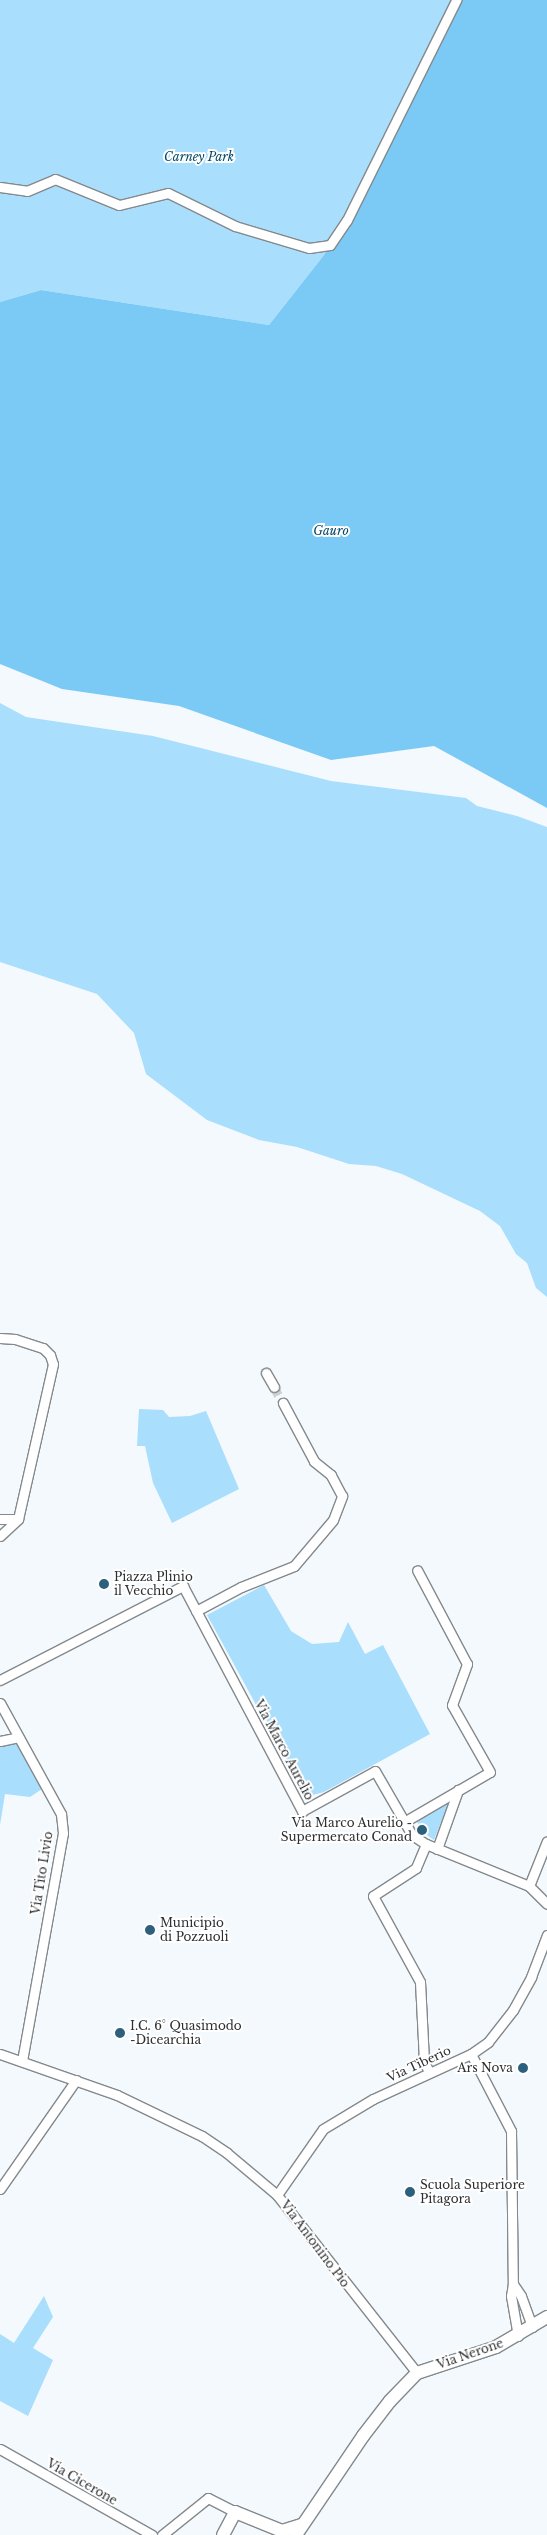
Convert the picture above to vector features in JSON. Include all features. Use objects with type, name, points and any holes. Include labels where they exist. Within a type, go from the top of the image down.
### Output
[{"type":"street","points":[[0,187],[27,191],[55,179],[119,205],[168,193],[235,226],[309,248],[330,246],[347,220],[456,0]]},
{"type":"street","points":[[0,1338],[15,1339],[43,1348],[50,1355],[53,1364],[18,1518],[0,1536]]},
{"type":"street","points":[[266,1373],[274,1387]]},
{"type":"street","points":[[196,1611],[241,1587],[294,1566],[333,1520],[342,1496],[332,1476],[314,1461],[282,1403]]},
{"type":"street","points":[[0,1519],[18,1518]]},
{"type":"street","points":[[404,1822],[490,1772],[452,1705],[467,1664],[417,1570]]},
{"type":"street","name":"Via Marco Aurelio","points":[[0,1680],[183,1586],[302,1811],[375,1771],[412,1835],[437,1849],[529,1886],[547,1904]]},
{"type":"street","name":"Via Tito Livio","points":[[0,1703],[61,1814],[63,1834],[22,2061]]},
{"type":"street","points":[[0,1741],[19,1737]]},
{"type":"street","points":[[437,1849],[458,1790]]},
{"type":"street","points":[[529,1886],[547,1842]]},
{"type":"street","points":[[426,1844],[416,1868],[373,1896],[420,1982],[424,2062],[429,2072]]},
{"type":"street","name":"Via Tiberio","points":[[277,2194],[323,2130],[372,2099],[471,2054],[488,2042],[513,2010],[531,1977],[547,1935]]},
{"type":"street","name":"Via Antonino Pio","points":[[0,2054],[117,2095],[202,2136],[277,2194],[418,2373]]},
{"type":"street","points":[[471,2054],[511,2131],[513,2284],[511,2296],[518,2336]]},
{"type":"street","points":[[0,2189],[76,2080]]},
{"type":"street","points":[[513,2284],[521,2296],[532,2327]]},
{"type":"street","name":"Via Nerone","points":[[418,2373],[496,2347],[518,2336],[547,2317]]},
{"type":"street","points":[[296,2535],[368,2429],[418,2373]]},
{"type":"street","name":"Via Cicerone","points":[[0,2449],[152,2535]]},
{"type":"street","points":[[162,2535],[208,2498],[278,2532],[290,2531],[304,2523]]},
{"type":"street","points":[[223,2535],[234,2512]]},
{"type":"green space","name":"Carney Park","points":[[0,0],[450,0],[324,255],[269,325],[41,290],[0,302]]},
{"type":"green space","name":"Gauro","points":[[450,0],[547,0],[547,808],[434,746],[331,760],[179,706],[62,689],[0,664],[0,302],[41,290],[269,325],[324,255]]},
{"type":"green space","points":[[0,703],[26,717],[153,736],[331,781],[466,798],[477,806],[517,816],[547,827],[547,1297],[536,1288],[527,1263],[516,1254],[500,1226],[480,1211],[402,1174],[376,1166],[349,1164],[297,1147],[259,1140],[207,1120],[146,1074],[134,1033],[97,994],[0,962]]},
{"type":"green space","points":[[139,1409],[163,1410],[169,1417],[190,1416],[206,1411],[239,1489],[172,1523],[153,1483],[145,1446],[137,1446]]},
{"type":"green space","points":[[264,1585],[291,1631],[312,1644],[339,1642],[348,1622],[365,1654],[383,1645],[430,1734],[324,1792],[313,1795],[303,1791],[207,1615]]},
{"type":"green space","points":[[16,1741],[42,1789],[30,1797],[5,1794],[0,1825],[0,1745]]},
{"type":"green space","points":[[450,1800],[434,1840],[424,1833],[416,1820]]},
{"type":"green space","points":[[44,2296],[53,2317],[33,2348],[53,2360],[28,2416],[0,2401],[0,2334],[14,2343]]},
{"type":"tunnel","points":[[274,1387],[283,1403]]},
{"type":"place","name":"Piazza Plinio il Vecchio","points":[[104,1584]]},
{"type":"place","name":"Via Marco Aurelio - Supermercato Conad","points":[[422,1830]]},
{"type":"place","name":"Municipio di Pozzuoli","points":[[150,1930]]},
{"type":"place","name":"I.C. 6° Quasimodo -Dicearchia","points":[[120,2033]]},
{"type":"place","name":"Ars Nova","points":[[523,2068]]},
{"type":"place","name":"Scuola Superiore Pitagora","points":[[410,2192]]}]
